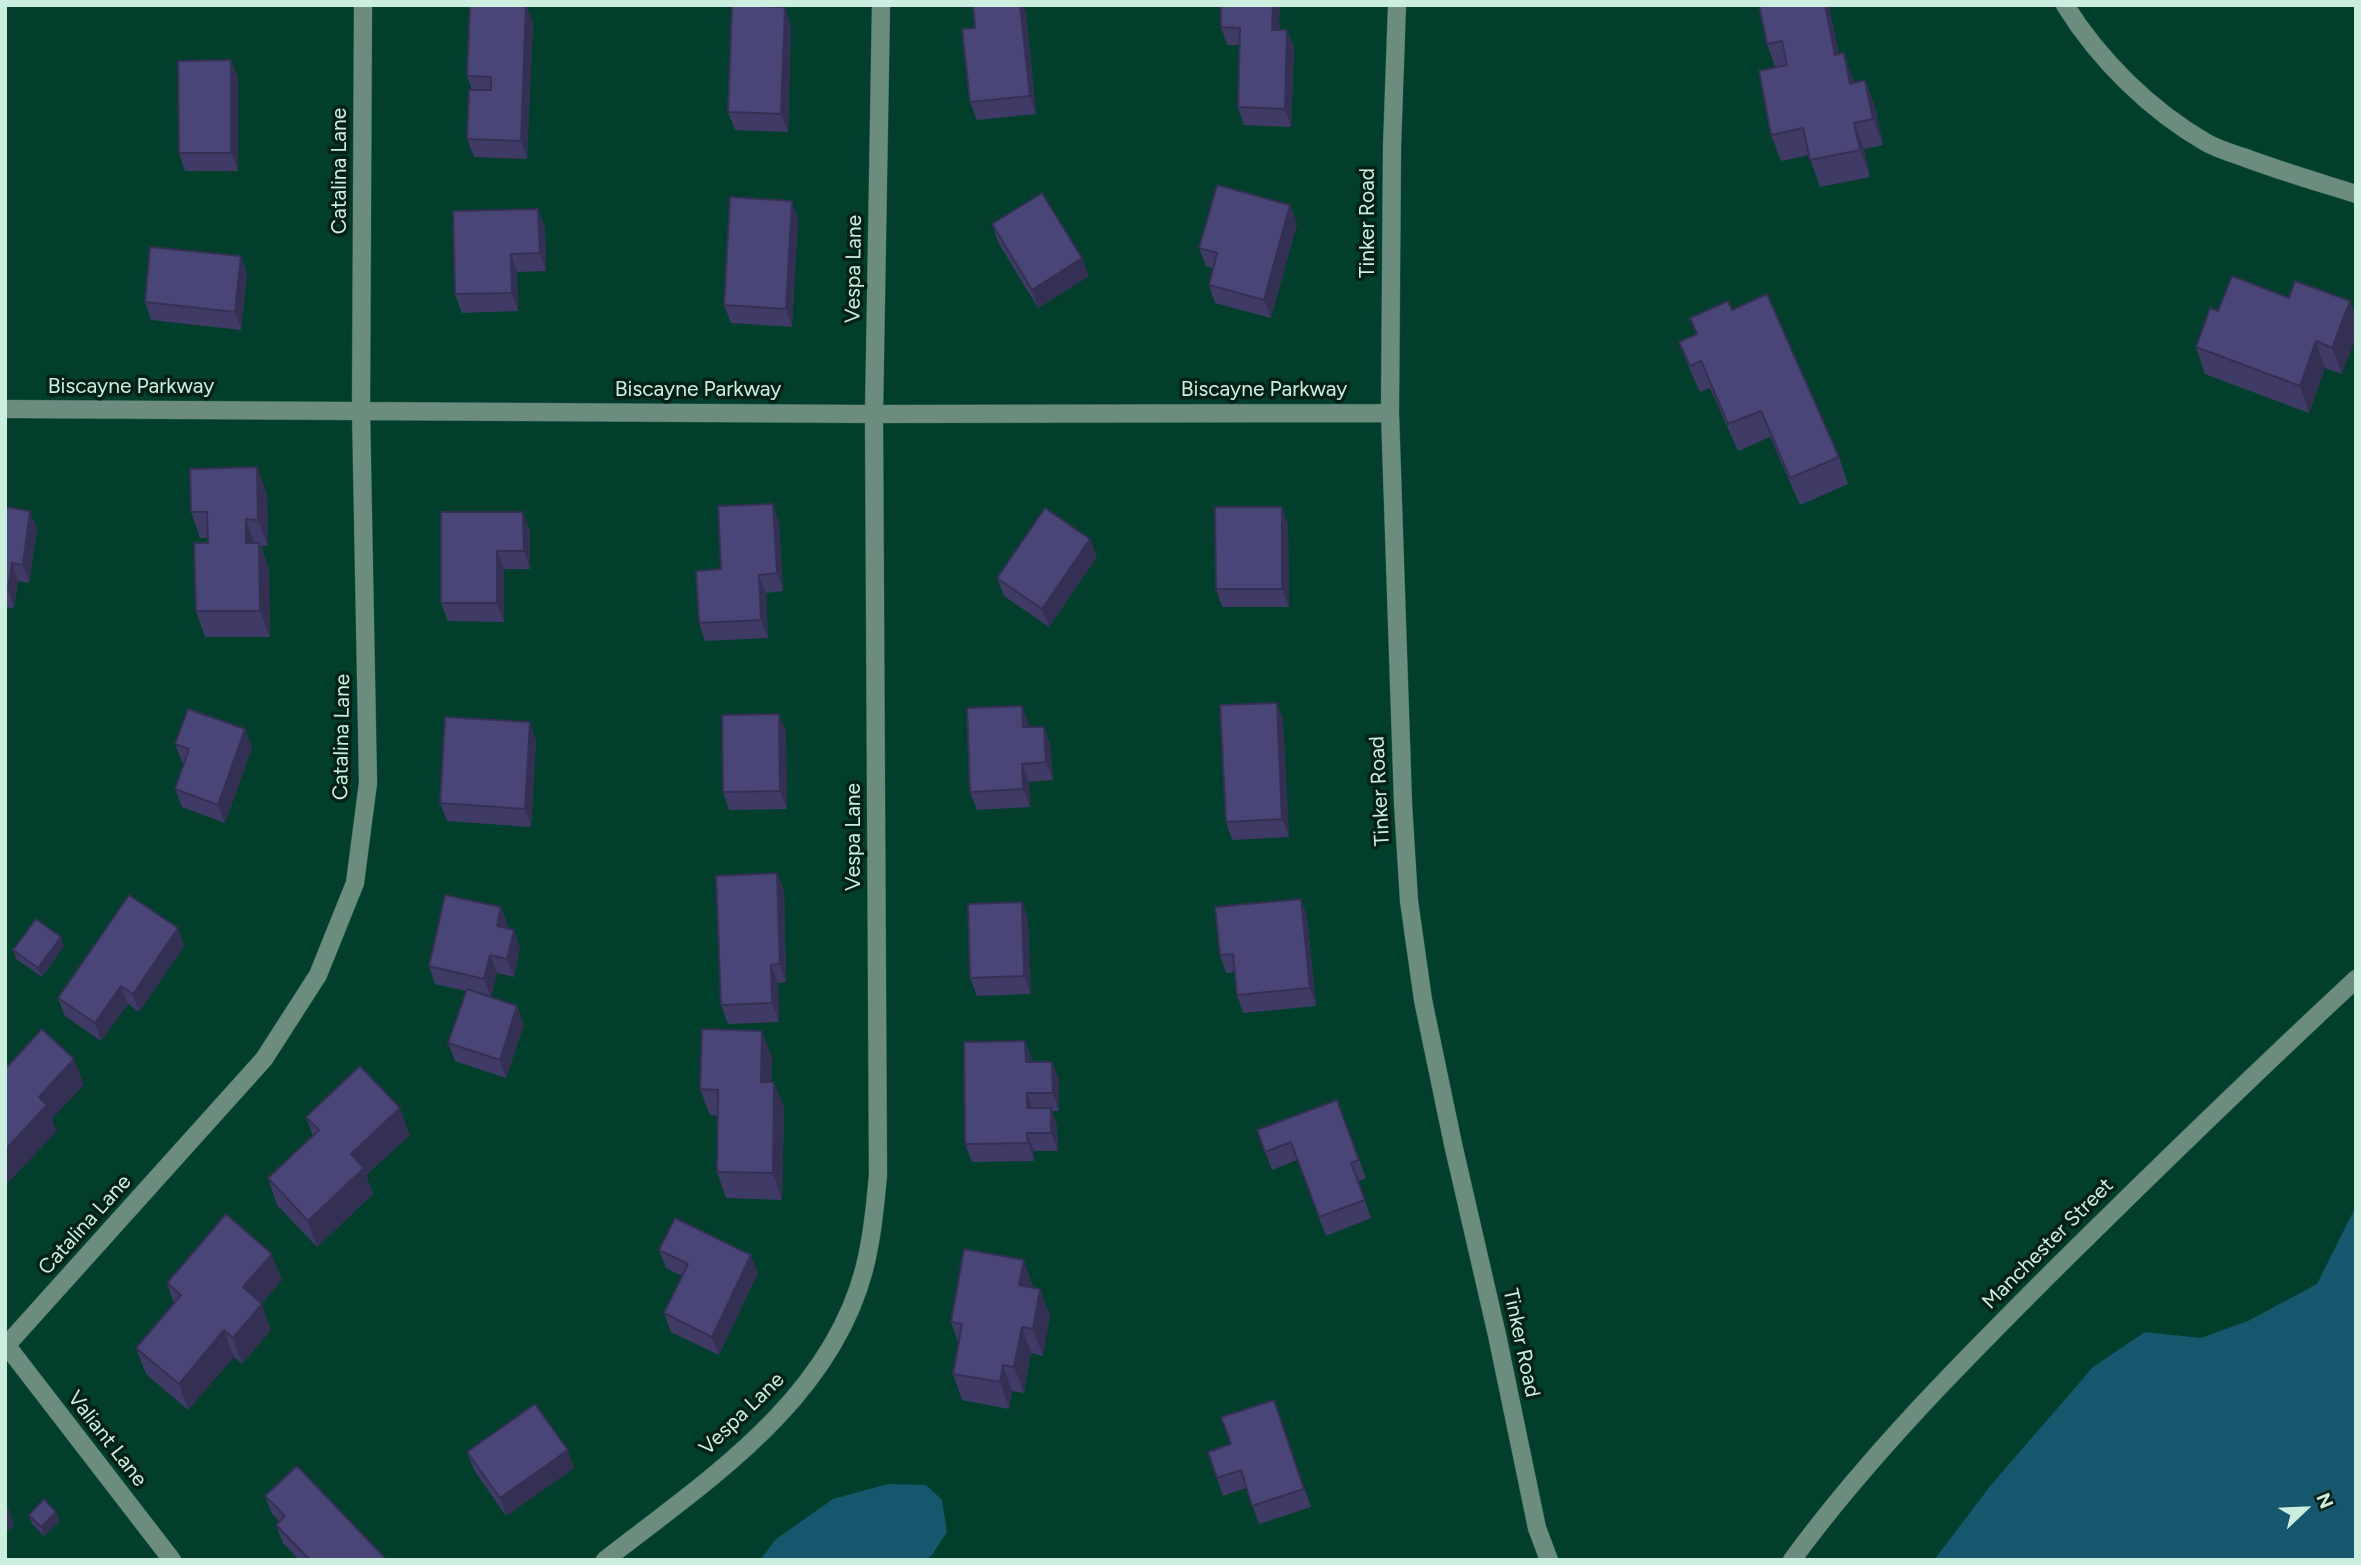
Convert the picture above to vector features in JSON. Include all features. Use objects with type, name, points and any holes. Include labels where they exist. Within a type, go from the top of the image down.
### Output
[{"type":"street","name":"Catalina Lane","points":[[6,1347],[264,1059],[318,975],[355,883],[368,783],[361,410],[363,5]]},
{"type":"street","name":"Vespa Lane","points":[[605,1560],[737,1455],[792,1402],[821,1362],[846,1319],[863,1272],[874,1224],[878,1175],[874,414],[881,5]]},
{"type":"street","name":"Tinker Road","points":[[1397,5],[1392,147],[1390,413],[1403,803],[1409,901],[1423,1000],[1450,1131],[1497,1335],[1537,1528],[1549,1560]]},
{"type":"street","points":[[2065,5],[2105,58],[2142,95],[2209,145],[2356,194]]},
{"type":"street","name":"Biscayne Parkway","points":[[5,409],[874,414],[1390,413]]},
{"type":"street","name":"Manchester Street","points":[[1792,1560],[1862,1472],[1997,1327],[2207,1118],[2356,979]]},
{"type":"street","name":"Valiant Lane","points":[[6,1347],[172,1560]]},
{"type":"water","points":[[2356,1206],[2356,1560],[1934,1560],[1991,1485],[2093,1367],[2145,1332],[2201,1338],[2248,1321],[2317,1284]]},
{"type":"water","points":[[888,1484],[926,1485],[942,1500],[947,1532],[926,1560],[760,1560],[776,1539],[833,1499]]},
{"type":"building","points":[[470,5],[526,5],[521,141],[467,139],[469,90],[491,90],[491,77],[467,76]]},
{"type":"building","points":[[732,5],[785,7],[781,114],[728,112]]},
{"type":"building","points":[[973,5],[1020,5],[1030,96],[970,102],[962,29],[975,28]]},
{"type":"building","points":[[1221,5],[1273,5],[1272,30],[1287,30],[1285,109],[1238,107],[1240,28],[1221,27]]},
{"type":"building","points":[[1759,5],[1825,5],[1835,55],[1844,53],[1850,84],[1865,80],[1873,119],[1854,123],[1860,150],[1810,160],[1803,128],[1771,135],[1759,71],[1787,65],[1782,41],[1767,44]]},
{"type":"building","points":[[231,60],[231,153],[179,153],[178,61]]},
{"type":"building","points":[[1217,185],[1290,205],[1264,300],[1209,285],[1217,253],[1199,248]]},
{"type":"building","points":[[1042,193],[1082,258],[1032,290],[992,224]]},
{"type":"building","points":[[730,197],[792,201],[786,309],[724,305]]},
{"type":"building","points":[[538,209],[540,253],[511,254],[512,293],[455,294],[453,211]]},
{"type":"building","points":[[150,247],[241,256],[235,312],[145,302]]},
{"type":"building","points":[[2232,276],[2289,298],[2295,281],[2350,301],[2332,348],[2316,341],[2300,386],[2196,347],[2210,308],[2218,311]]},
{"type":"building","points":[[1767,294],[1839,457],[1790,478],[1761,411],[1728,424],[1701,361],[1690,366],[1679,342],[1697,334],[1690,318],[1728,301],[1732,310]]},
{"type":"building","points":[[257,467],[258,520],[246,519],[246,543],[259,543],[260,611],[196,611],[194,543],[208,543],[207,512],[191,512],[190,469]]},
{"type":"building","points":[[773,504],[777,573],[759,575],[761,620],[699,623],[696,571],[721,569],[718,506]]},
{"type":"building","points":[[5,507],[30,511],[23,565],[12,563],[8,590],[5,589]]},
{"type":"building","points":[[1215,507],[1282,507],[1282,589],[1216,589]]},
{"type":"building","points":[[1045,508],[1090,539],[1042,609],[997,578]]},
{"type":"building","points":[[441,512],[523,512],[524,551],[497,551],[497,603],[441,603]]},
{"type":"building","points":[[1277,703],[1282,819],[1226,822],[1220,705]]},
{"type":"building","points":[[1022,706],[1023,727],[1044,727],[1046,762],[1022,764],[1023,789],[970,792],[967,708]]},
{"type":"building","points":[[188,709],[245,729],[218,805],[175,789],[189,749],[175,744]]},
{"type":"building","points":[[779,714],[780,791],[723,792],[722,715]]},
{"type":"building","points":[[445,717],[530,722],[525,809],[440,803]]},
{"type":"building","points":[[777,873],[780,964],[771,965],[772,1003],[721,1005],[716,876]]},
{"type":"building","points":[[129,895],[178,928],[133,994],[121,986],[95,1023],[58,998]]},
{"type":"building","points":[[445,895],[501,907],[497,926],[514,930],[507,959],[490,955],[484,979],[429,966]]},
{"type":"building","points":[[1301,899],[1310,988],[1237,995],[1233,954],[1220,955],[1215,907]]},
{"type":"building","points":[[1022,902],[1024,976],[970,978],[968,904]]},
{"type":"building","points":[[36,919],[61,937],[38,968],[13,950]]},
{"type":"building","points":[[467,989],[517,1006],[500,1060],[448,1043]]},
{"type":"building","points":[[42,1029],[74,1059],[39,1097],[47,1105],[5,1150],[5,1065],[7,1067]]},
{"type":"building","points":[[702,1029],[762,1031],[761,1082],[774,1082],[773,1173],[717,1172],[718,1090],[700,1089]]},
{"type":"building","points":[[1025,1041],[1026,1062],[1052,1062],[1053,1093],[1027,1093],[1027,1108],[1051,1108],[1051,1133],[1027,1133],[1028,1143],[965,1144],[964,1042]]},
{"type":"building","points":[[360,1066],[400,1108],[351,1154],[364,1168],[308,1221],[268,1178],[319,1130],[306,1117]]},
{"type":"building","points":[[1337,1100],[1359,1160],[1351,1163],[1365,1200],[1319,1217],[1291,1142],[1265,1152],[1257,1130]]},
{"type":"building","points":[[226,1214],[272,1254],[243,1287],[262,1304],[233,1338],[224,1330],[179,1384],[136,1348],[181,1295],[167,1283]]},
{"type":"building","points":[[675,1218],[751,1255],[712,1337],[664,1313],[688,1264],[659,1250]]},
{"type":"building","points":[[964,1249],[1024,1260],[1019,1285],[1040,1289],[1033,1329],[1022,1327],[1014,1367],[1003,1365],[1000,1382],[953,1374],[962,1324],[951,1322]]},
{"type":"building","points":[[1274,1400],[1304,1489],[1252,1506],[1241,1470],[1217,1478],[1208,1452],[1231,1444],[1221,1417]]},
{"type":"building","points":[[535,1404],[568,1450],[500,1498],[467,1452]]},
{"type":"building","points":[[297,1466],[387,1560],[310,1560],[276,1525],[285,1516],[265,1496]]},
{"type":"building","points":[[44,1499],[56,1512],[41,1527],[29,1515]]}]
